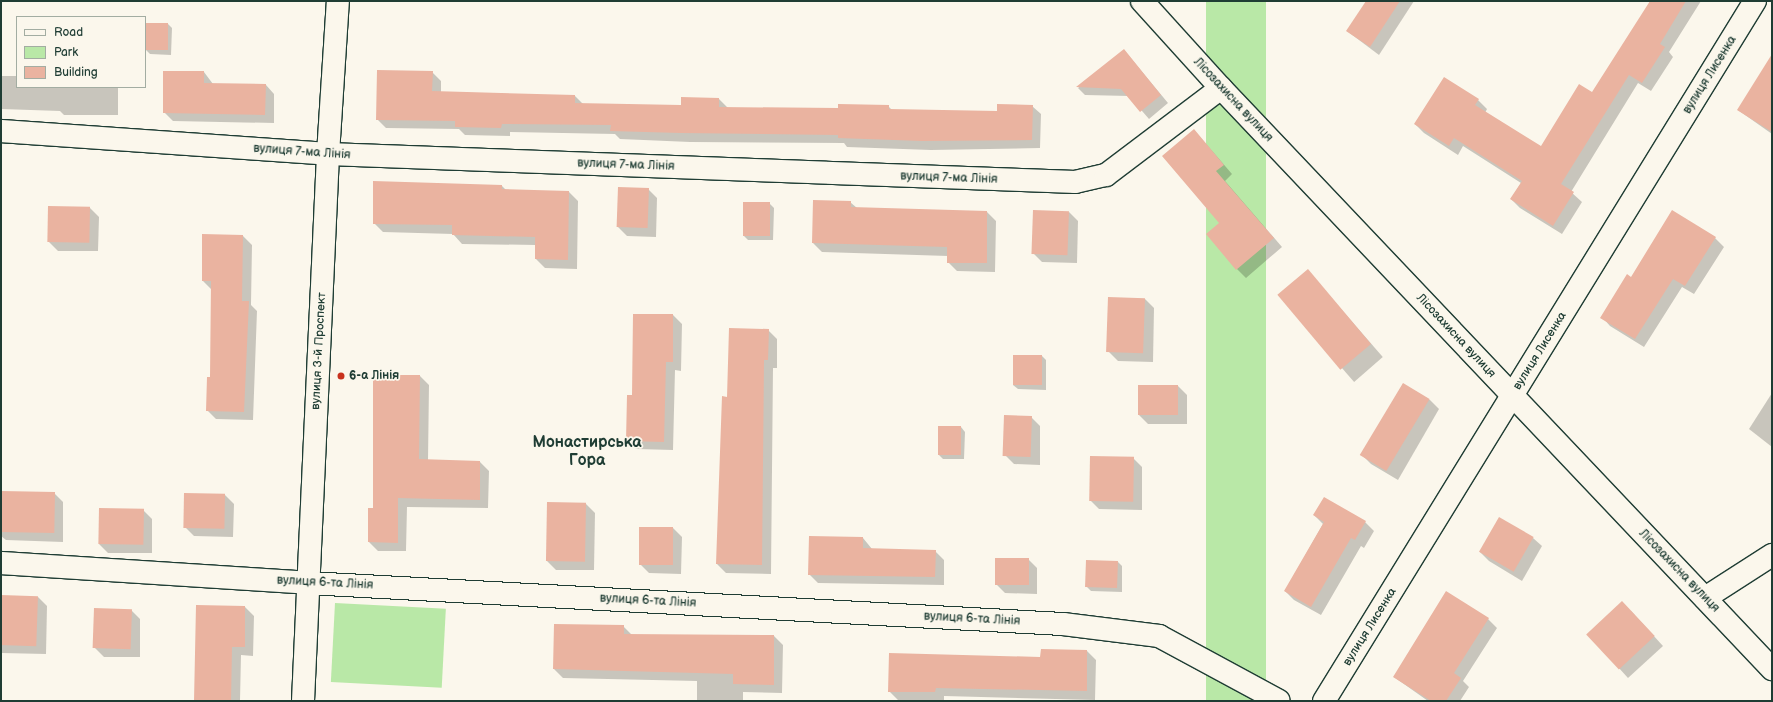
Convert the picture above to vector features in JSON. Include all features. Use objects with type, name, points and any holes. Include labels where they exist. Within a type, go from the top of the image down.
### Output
[{"type":"street","name":"вулиця 3-й Проспект","points":[[303,701],[328,154],[338,1]]},
{"type":"street","name":"Лісозахисна вулиця","points":[[1142,1],[1221,88],[1772,669]]},
{"type":"street","name":"вулиця Лисенка","points":[[1324,701],[1755,1]]},
{"type":"street","name":"вулиця 7-ма Лінія","points":[[1,131],[328,154],[1075,182],[1106,175],[1221,88]]},
{"type":"street","points":[[1705,598],[1772,555]]},
{"type":"street","name":"вулиця 6-та Лінія","points":[[1,563],[308,583],[1055,624],[1159,636],[1279,701]]},
{"type":"green space","points":[[1206,1],[1266,1],[1266,701],[1206,701]]},
{"type":"green space","points":[[335,603],[446,609],[442,688],[331,682]]},
{"type":"building","points":[[1366,1],[1400,1],[1370,47],[1346,31]]},
{"type":"building","points":[[1650,1],[1686,1],[1660,44],[1665,47],[1642,83],[1629,75],[1561,184],[1574,192],[1553,226],[1510,199],[1522,181],[1454,138],[1449,146],[1414,124],[1444,77],[1479,99],[1475,105],[1541,146],[1579,84],[1592,92]]},
{"type":"building","points":[[146,23],[168,23],[168,50],[146,50]]},
{"type":"building","points":[[1124,49],[1161,95],[1140,112],[1121,89],[1076,87]]},
{"type":"building","points":[[1772,54],[1772,132],[1737,110]]},
{"type":"building","points":[[377,70],[433,71],[432,91],[575,95],[575,103],[681,105],[681,97],[719,98],[719,107],[838,108],[838,104],[889,105],[889,109],[997,111],[997,104],[1033,105],[1032,140],[922,141],[838,138],[838,135],[610,131],[611,125],[502,124],[501,128],[455,127],[455,121],[376,120]]},
{"type":"building","points":[[163,71],[204,71],[204,83],[266,84],[265,115],[163,113]]},
{"type":"building","points":[[1194,129],[1224,165],[1216,171],[1274,238],[1236,270],[1206,234],[1219,223],[1162,156]]},
{"type":"building","points":[[373,181],[502,185],[502,189],[569,191],[568,260],[535,259],[535,237],[452,235],[452,225],[373,224]]},
{"type":"building","points":[[618,187],[649,188],[648,228],[617,227]]},
{"type":"building","points":[[813,200],[851,201],[851,207],[987,211],[987,263],[947,263],[947,247],[812,243]]},
{"type":"building","points":[[743,202],[770,202],[770,236],[743,236]]},
{"type":"building","points":[[48,206],[90,207],[89,243],[47,242]]},
{"type":"building","points":[[1033,210],[1069,211],[1067,255],[1031,254]]},
{"type":"building","points":[[1672,210],[1716,237],[1685,286],[1673,279],[1635,339],[1600,318],[1627,274],[1631,277]]},
{"type":"building","points":[[202,234],[243,235],[242,301],[249,301],[244,412],[206,411],[207,377],[210,377],[211,281],[202,281]]},
{"type":"building","points":[[1308,269],[1371,344],[1340,370],[1277,295]]},
{"type":"building","points":[[1108,297],[1145,298],[1143,353],[1106,352]]},
{"type":"building","points":[[633,314],[673,314],[673,362],[666,362],[664,442],[626,441],[627,395],[632,395]]},
{"type":"building","points":[[729,328],[769,329],[768,360],[764,360],[762,565],[716,564],[722,396],[727,397]]},
{"type":"building","points":[[1013,355],[1042,355],[1042,385],[1013,385]]},
{"type":"building","points":[[373,375],[420,375],[419,459],[480,461],[480,500],[398,498],[398,543],[368,542],[368,508],[373,508]]},
{"type":"building","points":[[1403,383],[1430,399],[1386,471],[1360,455]]},
{"type":"building","points":[[1138,385],[1178,385],[1178,415],[1138,415]]},
{"type":"building","points":[[1004,415],[1032,416],[1031,457],[1003,456]]},
{"type":"building","points":[[938,426],[961,426],[961,455],[938,455]]},
{"type":"building","points":[[1090,456],[1134,457],[1133,502],[1089,501]]},
{"type":"building","points":[[1,491],[55,492],[54,533],[1,532]]},
{"type":"building","points":[[184,493],[225,494],[224,529],[183,528]]},
{"type":"building","points":[[1324,497],[1366,521],[1355,540],[1351,538],[1311,607],[1284,591],[1324,522],[1313,515]]},
{"type":"building","points":[[547,502],[586,503],[585,562],[546,561]]},
{"type":"building","points":[[99,508],[144,509],[143,545],[98,544]]},
{"type":"building","points":[[1499,517],[1534,537],[1514,572],[1479,552]]},
{"type":"building","points":[[639,527],[673,527],[673,565],[639,565]]},
{"type":"building","points":[[809,536],[863,537],[863,548],[936,550],[935,577],[808,575]]},
{"type":"building","points":[[995,558],[1029,558],[1029,585],[995,585]]},
{"type":"building","points":[[1086,560],[1118,561],[1117,588],[1085,587]]},
{"type":"building","points":[[1446,591],[1489,618],[1454,673],[1461,678],[1446,701],[1431,701],[1393,677]]},
{"type":"building","points":[[1,595],[38,596],[36,646],[1,645]]},
{"type":"building","points":[[1622,601],[1655,636],[1619,670],[1586,634]]},
{"type":"building","points":[[196,605],[245,606],[245,647],[232,647],[231,701],[194,701]]},
{"type":"building","points":[[94,608],[132,609],[131,649],[93,648]]},
{"type":"building","points":[[554,624],[624,625],[624,634],[774,635],[774,685],[733,684],[733,674],[553,669]]},
{"type":"building","points":[[1041,649],[1087,650],[1087,691],[936,688],[935,692],[888,692],[889,653],[1040,657]]},
{"type":"place","name":"6-а Лінія","points":[[341,376]]},
{"type":"district","name":"Монастирська Гора","points":[[587,452]]}]
